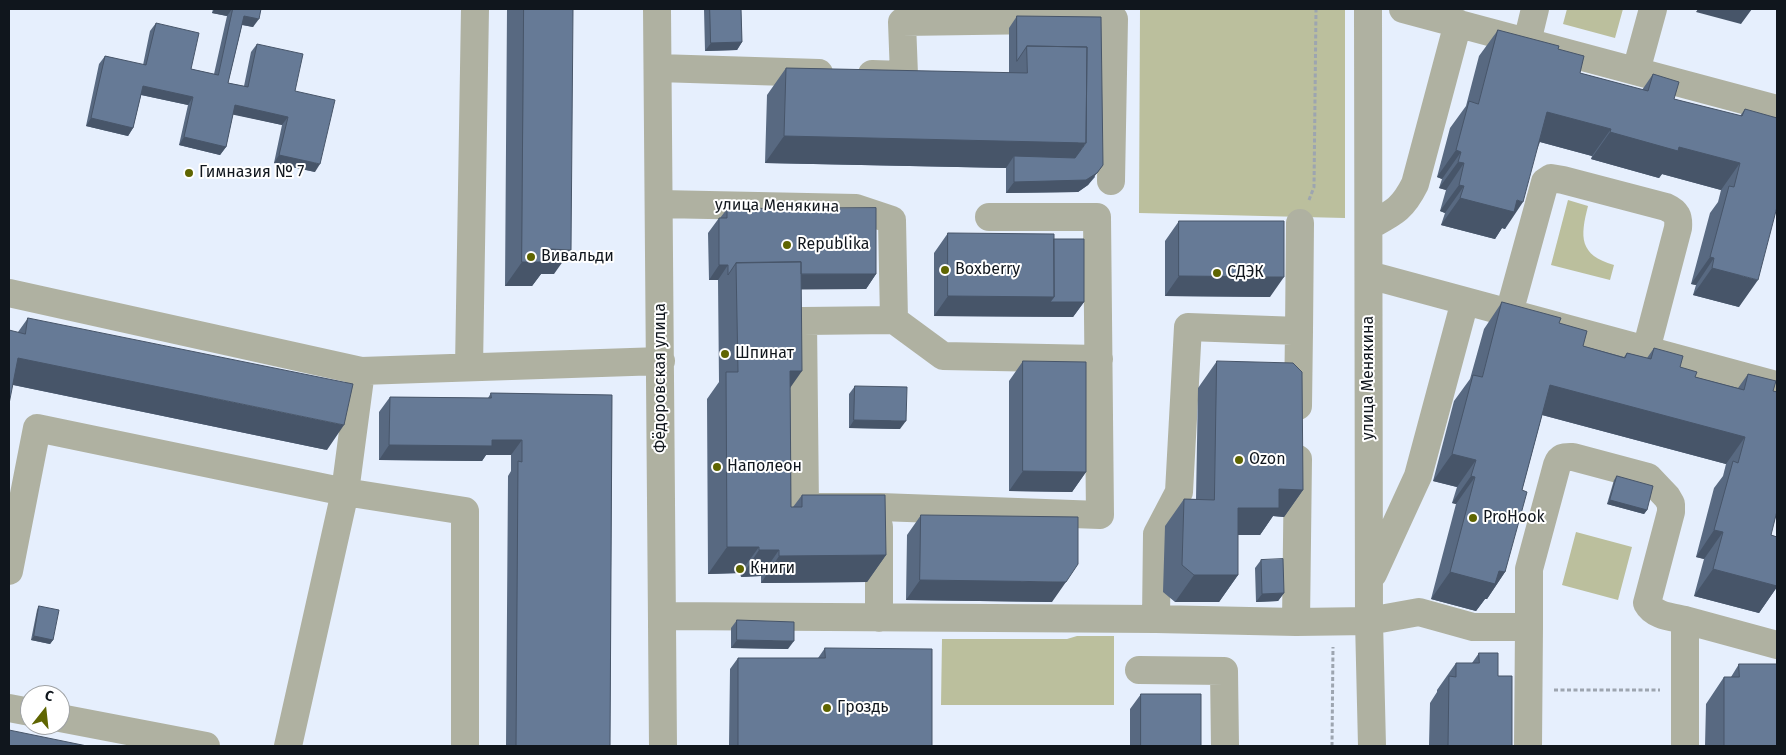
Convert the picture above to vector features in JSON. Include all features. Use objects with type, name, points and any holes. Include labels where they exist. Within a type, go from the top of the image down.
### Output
[{"type":"street","points":[[469,367],[475,9]]},
{"type":"street","name":"Фёдоровская улица","points":[[657,9],[663,746]]},
{"type":"street","name":"улица Менякина","points":[[1368,9],[1369,621],[1372,746]]},
{"type":"street","points":[[1403,9],[1777,109]]},
{"type":"street","points":[[1527,42],[1536,9]]},
{"type":"street","points":[[1636,71],[1653,9]]},
{"type":"street","points":[[658,68],[904,75],[902,22],[1114,19],[1111,181]]},
{"type":"street","points":[[1369,226],[1394,212],[1406,201],[1415,184],[1458,23]]},
{"type":"street","points":[[1509,313],[1545,182],[1551,178],[1563,180],[1666,207],[1675,211],[1679,219],[1678,228],[1646,350]]},
{"type":"street","name":"улица Менякина","points":[[660,204],[856,208],[892,220],[894,320]]},
{"type":"street","points":[[989,217],[1098,217],[1099,359],[1100,515],[880,507],[805,507],[803,321],[894,320],[943,356],[1099,359]]},
{"type":"street","points":[[1296,622],[1300,223]]},
{"type":"street","points":[[1369,276],[1776,385]]},
{"type":"street","points":[[9,293],[361,371],[661,361]]},
{"type":"street","points":[[1370,582],[1418,476],[1464,301]]},
{"type":"street","points":[[1156,619],[1157,534],[1179,492],[1188,327],[1299,331]]},
{"type":"street","points":[[288,746],[345,492],[361,371]]},
{"type":"street","points":[[9,571],[13,531],[37,428],[345,492],[465,511],[465,746]]},
{"type":"street","points":[[1528,746],[1529,569],[1559,459],[1573,457],[1648,477],[1667,497],[1671,504],[1671,512],[1647,603],[1651,610],[1777,645]]},
{"type":"street","points":[[879,618],[880,507]]},
{"type":"street","points":[[663,616],[1334,622],[1369,621],[1419,612],[1473,627],[1529,627]]},
{"type":"street","points":[[1685,746],[1686,620]]},
{"type":"street","points":[[1139,670],[1224,671],[1225,746]]},
{"type":"street","points":[[70,720],[206,746]]},
{"type":"path","points":[[1300,223],[1314,187],[1316,9]]},
{"type":"path","points":[[1332,746],[1334,622]]},
{"type":"path","points":[[1528,689],[1685,690]]},
{"type":"green space","points":[[1140,9],[1345,9],[1345,218],[1139,213]]},
{"type":"green space","points":[[1567,9],[1623,9],[1615,38],[1563,24]]},
{"type":"green space","points":[[1568,200],[1588,206],[1583,236],[1585,243],[1588,250],[1594,256],[1614,265],[1610,280],[1551,265]]},
{"type":"green space","points":[[1576,532],[1632,547],[1618,600],[1562,585]]},
{"type":"green space","points":[[1077,636],[1114,636],[1114,705],[941,705],[942,639],[1067,639]]},
{"type":"building","points":[[233,9],[261,9],[259,19],[244,16],[228,83],[248,87],[257,44],[303,54],[295,91],[335,100],[320,164],[279,155],[288,117],[235,105],[226,147],[184,137],[193,97],[143,86],[133,128],[91,118],[105,56],[146,65],[156,23],[199,33],[191,69],[218,75]]},
{"type":"building","points":[[524,9],[573,9],[571,250],[549,249],[549,262],[522,262]]},
{"type":"building","points":[[710,9],[741,9],[742,42],[711,43]]},
{"type":"building","points":[[1017,16],[1101,17],[1103,165],[1097,173],[1086,180],[1014,182],[1014,156],[1075,158],[1086,143],[1087,47],[1027,46],[1017,61]]},
{"type":"building","points":[[1498,30],[1559,46],[1558,49],[1584,56],[1580,73],[1648,91],[1653,74],[1679,82],[1674,99],[1742,116],[1745,109],[1777,118],[1777,207],[1758,280],[1712,268],[1714,258],[1710,257],[1729,186],[1734,187],[1740,163],[1679,147],[1678,151],[1610,132],[1611,129],[1547,112],[1523,202],[1517,200],[1514,212],[1460,198],[1464,186],[1459,185],[1464,163],[1458,162],[1461,152],[1456,150],[1469,101],[1478,104]]},
{"type":"building","points":[[1027,46],[1087,47],[1086,143],[784,136],[786,68],[1027,73]]},
{"type":"building","name":"Republika","points":[[876,208],[876,274],[801,274],[801,262],[736,263],[728,275],[728,265],[719,265],[719,218],[727,218],[727,209]]},
{"type":"building","points":[[1179,221],[1284,221],[1284,277],[1179,276]]},
{"type":"building","points":[[948,233],[1054,234],[1054,297],[948,296]]},
{"type":"building","points":[[1054,239],[1084,239],[1084,302],[1050,302],[1054,297]]},
{"type":"building","points":[[801,262],[802,371],[790,371],[791,507],[802,507],[802,495],[885,495],[886,555],[779,556],[779,550],[759,550],[759,547],[727,547],[726,372],[738,372],[736,263]]},
{"type":"building","points":[[1502,302],[1561,318],[1559,323],[1587,331],[1583,346],[1625,358],[1627,353],[1651,359],[1654,348],[1683,356],[1680,367],[1697,372],[1695,377],[1744,390],[1748,374],[1776,381],[1773,391],[1777,392],[1777,511],[1771,535],[1777,537],[1777,586],[1713,569],[1723,532],[1714,530],[1733,461],[1738,463],[1745,437],[1550,385],[1522,490],[1527,492],[1505,572],[1499,571],[1495,584],[1450,572],[1475,477],[1471,476],[1476,460],[1452,454],[1473,375],[1482,377]]},
{"type":"building","points":[[28,318],[353,384],[344,425],[18,358],[9,404],[9,330],[25,334]]},
{"type":"building","points":[[1023,361],[1086,362],[1086,472],[1023,471]]},
{"type":"building","points":[[1217,361],[1293,363],[1302,372],[1303,490],[1279,489],[1279,508],[1238,508],[1238,575],[1194,575],[1182,565],[1184,499],[1214,500]]},
{"type":"building","points":[[855,386],[907,387],[906,421],[854,420]]},
{"type":"building","points":[[491,393],[612,395],[610,746],[516,746],[518,461],[522,462],[522,440],[492,440],[492,446],[389,445],[390,397],[491,398]]},
{"type":"building","points":[[1617,476],[1653,486],[1647,510],[1610,500]]},
{"type":"building","points":[[921,515],[1078,517],[1078,564],[1066,582],[920,580]]},
{"type":"building","points":[[1283,559],[1284,593],[1262,594],[1261,560]]},
{"type":"building","points":[[39,606],[59,610],[53,640],[34,636]]},
{"type":"building","points":[[737,620],[794,622],[794,641],[737,640]]},
{"type":"building","name":"Гроздь","points":[[825,648],[932,649],[932,746],[738,746],[738,658],[825,658]]},
{"type":"building","points":[[1479,653],[1498,653],[1498,676],[1512,676],[1512,746],[1448,746],[1449,676],[1456,677],[1456,663],[1479,663]]},
{"type":"building","points":[[1739,664],[1777,664],[1777,746],[1724,746],[1724,677],[1739,677]]},
{"type":"building","points":[[1141,694],[1201,694],[1201,746],[1141,746]]},
{"type":"building","points":[[9,730],[20,732],[20,735],[33,735],[87,746],[9,746]]},
{"type":"place","name":"Гимназия № 7","points":[[189,173]]},
{"type":"place","name":"Republika","points":[[787,245]]},
{"type":"place","name":"Вивальди","points":[[531,257]]},
{"type":"place","name":"Boxberry","points":[[945,270]]},
{"type":"place","name":"СДЭК","points":[[1217,273]]},
{"type":"place","name":"Шпинат","points":[[725,354]]},
{"type":"place","name":"Ozon","points":[[1239,460]]},
{"type":"place","name":"Наполеон","points":[[717,467]]},
{"type":"place","name":"ProHook","points":[[1473,518]]},
{"type":"place","name":"Книги","points":[[740,569]]},
{"type":"place","name":"Гроздь","points":[[827,708]]}]
